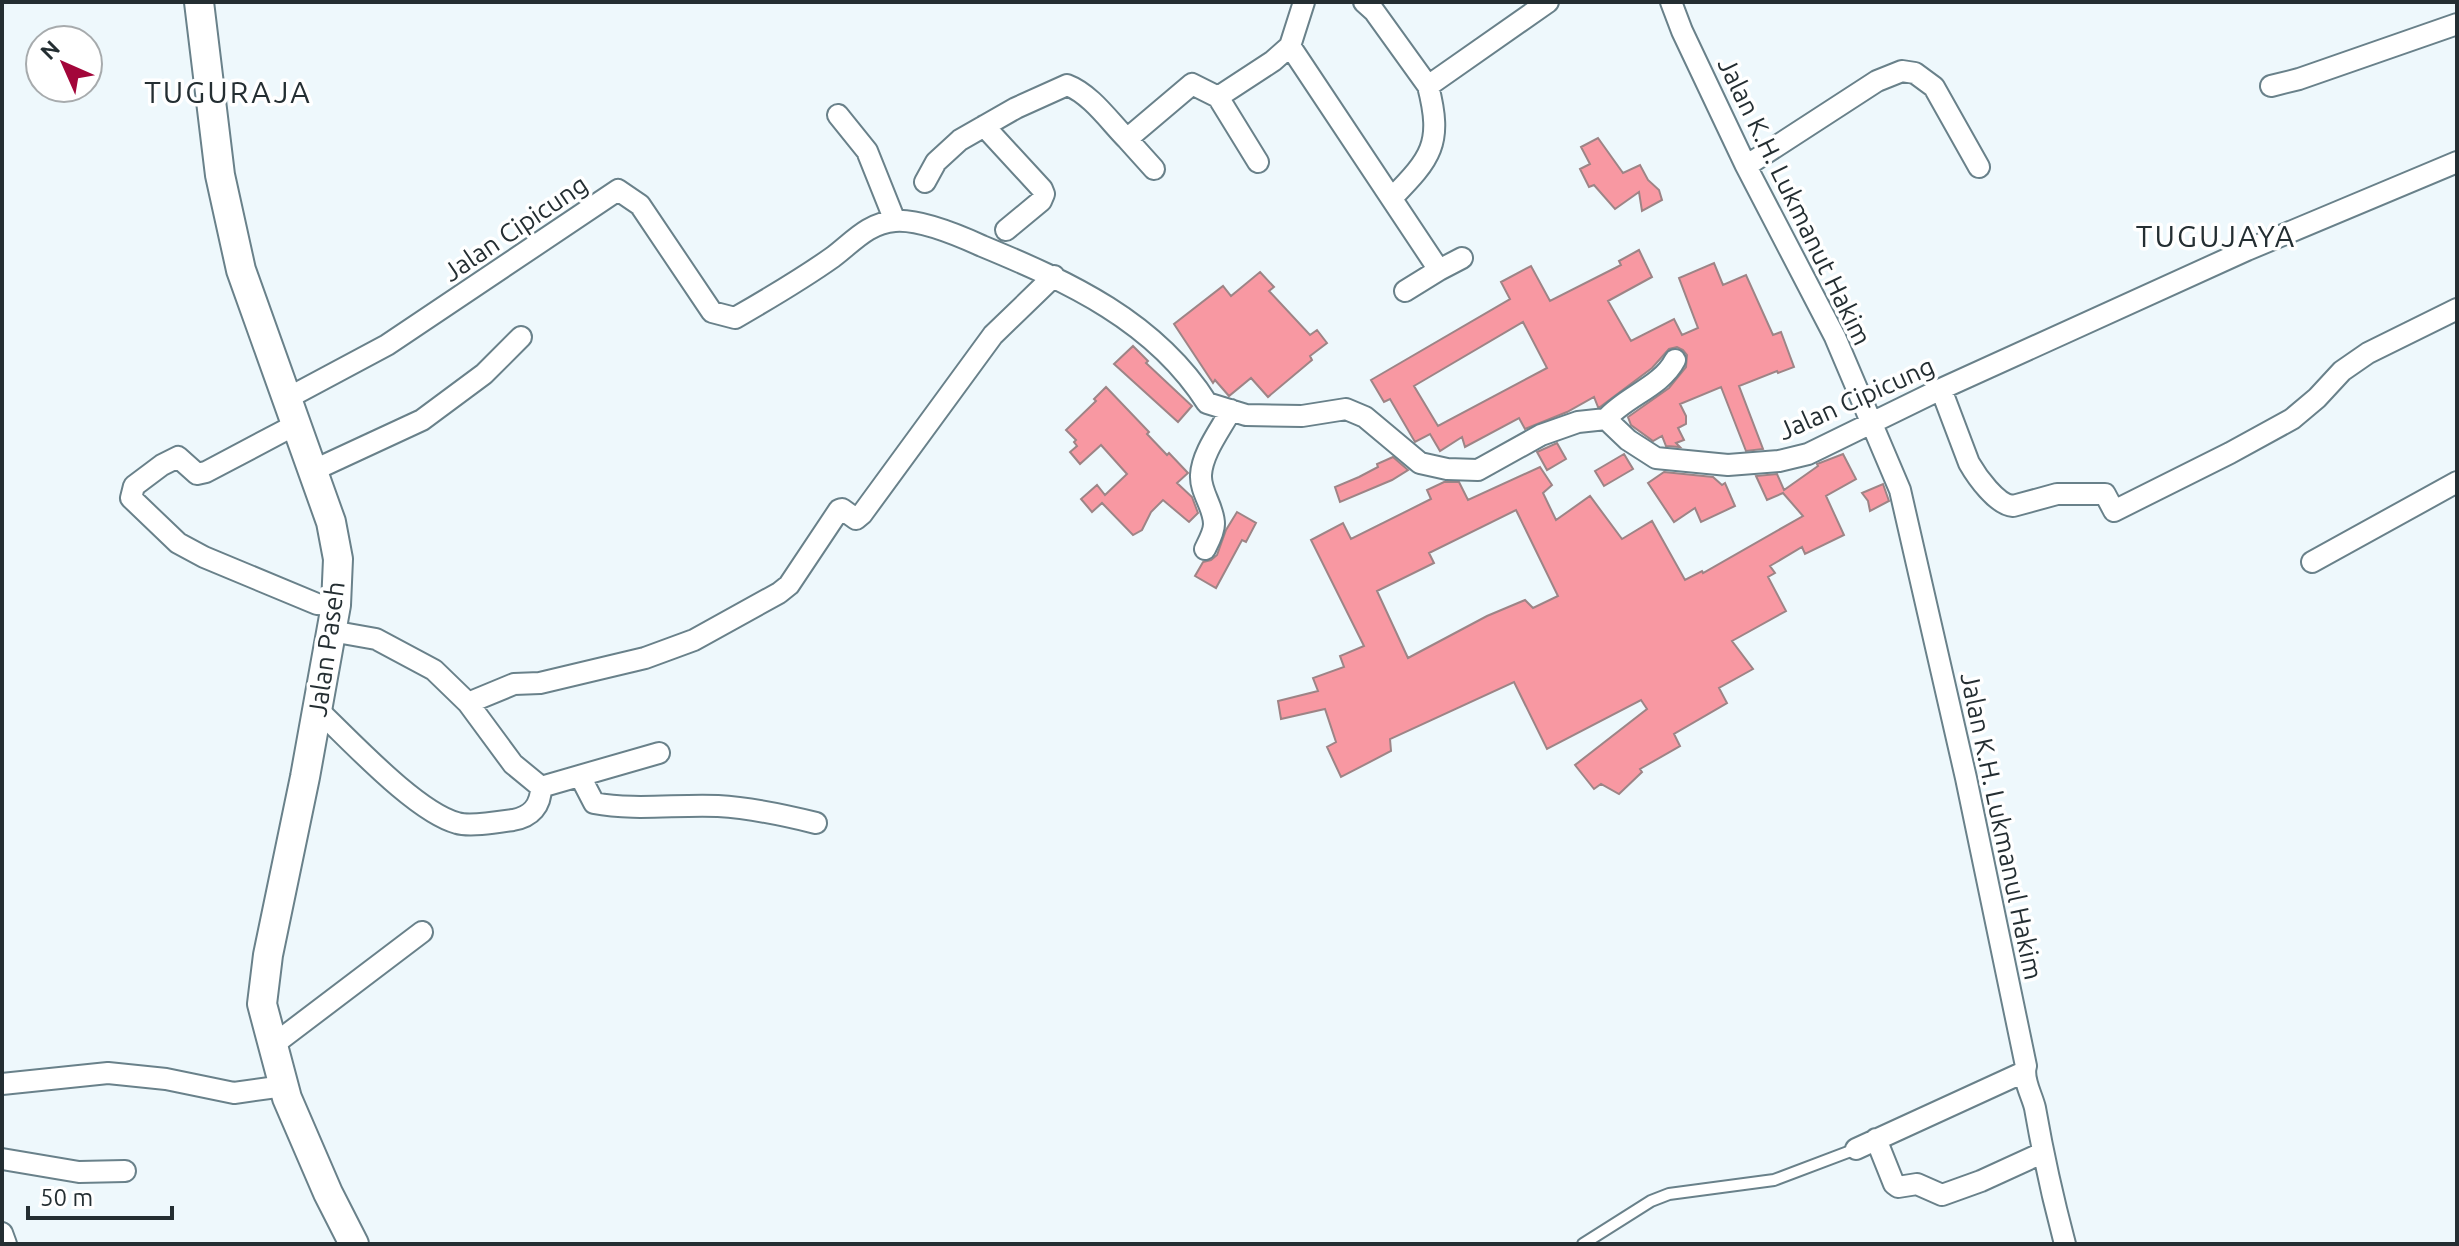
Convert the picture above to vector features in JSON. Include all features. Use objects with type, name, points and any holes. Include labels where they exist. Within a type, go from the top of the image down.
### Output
[{"type":"street","name":"Jalan Paseh","points":[[199,2],[220,175],[241,270],[331,522],[338,559],[334,618],[268,955],[262,1004],[284,1086],[328,1193],[354,1244]]},
{"type":"street","points":[[1218,97],[1273,61],[1290,46],[1304,2]]},
{"type":"street","points":[[1428,86],[1548,2]]},
{"type":"street","name":"Jalan K.H. Lukmanut Hakim","points":[[1671,2],[1746,166],[1835,337],[1871,424]]},
{"type":"street","points":[[1375,5],[1428,86],[1434,109],[1431,150],[1421,169],[1392,198]]},
{"type":"street","points":[[2271,86],[2457,24]]},
{"type":"street","points":[[1290,46],[1439,270]]},
{"type":"street","points":[[1746,166],[1877,81],[1902,71],[1915,73],[1934,87],[1979,167]]},
{"type":"street","points":[[1127,139],[1192,84],[1218,97],[1258,162]]},
{"type":"street","points":[[925,182],[936,162],[949,148],[1016,108],[1067,85],[1085,96],[1154,169]]},
{"type":"street","points":[[838,115],[867,151],[904,222],[946,230],[1054,276],[1130,321],[1190,376],[1207,403],[1246,415],[1302,416],[1346,409],[1365,417],[1420,463],[1447,469],[1478,470],[1541,435],[1578,422],[1606,419],[1622,403],[1661,378],[1675,360]]},
{"type":"street","points":[[984,126],[1044,194],[1041,201],[1006,230]]},
{"type":"street","name":"Jalan Cipicung","points":[[1606,419],[1628,440],[1656,458],[1728,465],[1779,461],[1808,454],[1941,389],[2247,250],[2457,162]]},
{"type":"street","name":"Jalan Cipicung","points":[[291,412],[618,190],[640,205],[712,312],[735,318],[835,256],[860,233],[904,222]]},
{"type":"street","points":[[1405,291],[1462,258]]},
{"type":"street","points":[[468,703],[514,684],[540,683],[645,658],[694,640],[779,593],[789,585],[839,510],[856,519],[862,514],[993,335],[1054,276]]},
{"type":"street","points":[[1941,389],[1969,463],[1999,501],[2013,506],[2057,494],[2105,494],[2114,511],[2292,419],[2342,371],[2368,353],[2457,309]]},
{"type":"street","points":[[312,471],[422,420],[484,374],[521,337]]},
{"type":"street","points":[[1205,549],[1214,528],[1200,472],[1231,410]]},
{"type":"street","points":[[291,412],[206,472],[197,474],[178,457],[162,465],[134,486],[131,498],[178,543],[317,604],[334,618],[434,670],[468,703],[513,764],[541,787]]},
{"type":"street","name":"Jalan K.H. Lukmanul Hakim","points":[[1871,424],[1900,490],[1970,793],[2026,1066],[2024,1072],[2065,1244]]},
{"type":"street","points":[[2312,562],[2457,482]]},
{"type":"street","points":[[318,710],[409,795],[427,809],[460,824],[503,822],[527,817],[537,807],[541,787]]},
{"type":"street","points":[[541,787],[659,753]]},
{"type":"street","points":[[580,776],[594,803],[615,807],[717,806],[766,811],[816,823]]},
{"type":"street","points":[[273,1045],[422,932]]},
{"type":"street","points":[[1856,1149],[2024,1072]]},
{"type":"street","points":[[2,1084],[108,1073],[166,1079],[234,1093],[284,1086]]},
{"type":"street","points":[[1876,1139],[1894,1184],[1898,1187],[1917,1184],[1942,1195],[2042,1153]]},
{"type":"street","points":[[2,1159],[79,1172],[125,1171]]},
{"type":"street","points":[[2,1233],[6,1244]]},
{"type":"lane","points":[[1583,1244],[1651,1201],[1669,1194],[1774,1180],[1856,1149]]},
{"type":"building","points":[[1598,138],[1623,173],[1640,165],[1648,180],[1659,190],[1662,200],[1642,211],[1639,192],[1615,209],[1594,185],[1589,187],[1580,169],[1590,164],[1581,147]]},
{"type":"building","points":[[1639,250],[1652,277],[1608,301],[1631,341],[1674,319],[1682,335],[1698,328],[1679,278],[1714,263],[1723,285],[1746,275],[1773,335],[1781,332],[1794,367],[1739,386],[1763,449],[1746,451],[1721,387],[1680,404],[1686,424],[1678,428],[1684,440],[1676,443],[1680,447],[1666,446],[1662,436],[1653,441],[1631,425],[1628,417],[1669,388],[1686,367],[1687,355],[1677,347],[1669,349],[1652,368],[1600,407],[1594,397],[1525,429],[1519,418],[1465,447],[1462,437],[1440,451],[1430,434],[1415,442],[1390,399],[1384,402],[1371,380],[1510,299],[1501,282],[1531,266],[1550,301],[1621,265],[1619,261]],"holes":[[[1523,322],[1547,368],[1438,426],[1414,386]]]},
{"type":"building","points":[[1260,272],[1274,287],[1269,291],[1310,335],[1317,330],[1327,343],[1310,356],[1312,360],[1268,397],[1251,378],[1229,396],[1215,380],[1213,383],[1174,324],[1223,286],[1231,296]]},
{"type":"building","points":[[1133,346],[1148,361],[1146,363],[1192,406],[1178,422],[1114,364]]},
{"type":"building","points":[[1106,387],[1167,455],[1169,453],[1188,473],[1177,483],[1192,497],[1198,513],[1189,522],[1163,500],[1151,512],[1142,530],[1133,535],[1102,503],[1092,512],[1081,499],[1097,485],[1105,495],[1127,474],[1101,445],[1080,464],[1070,452],[1077,446],[1076,440],[1066,430]]},
{"type":"building","points":[[1557,443],[1566,459],[1547,470],[1537,452]]},
{"type":"building","points":[[1624,454],[1633,469],[1604,486],[1595,471]]},
{"type":"building","points":[[1843,454],[1856,479],[1826,496],[1844,535],[1805,554],[1802,547],[1770,566],[1775,573],[1768,577],[1786,611],[1732,641],[1753,669],[1719,688],[1727,703],[1674,734],[1680,746],[1640,769],[1642,772],[1619,794],[1601,784],[1594,789],[1575,765],[1647,709],[1641,700],[1547,749],[1514,682],[1390,739],[1391,751],[1341,777],[1327,747],[1336,742],[1325,709],[1281,719],[1278,701],[1318,691],[1313,678],[1344,667],[1340,656],[1364,646],[1311,540],[1343,523],[1351,539],[1431,499],[1427,490],[1444,482],[1459,482],[1468,500],[1540,467],[1552,485],[1543,493],[1556,520],[1590,496],[1622,539],[1652,521],[1685,580],[1703,573],[1803,516],[1783,493],[1767,500],[1756,476],[1777,474],[1784,490],[1817,464]],"holes":[[[1516,510],[1558,596],[1533,608],[1525,600],[1487,616],[1408,658],[1377,591],[1434,563],[1429,553]]]},
{"type":"building","points":[[1393,457],[1408,470],[1340,502],[1335,487]]},
{"type":"building","points":[[1664,472],[1713,477],[1722,485],[1725,483],[1735,506],[1701,522],[1695,508],[1674,522],[1648,483]]},
{"type":"building","points":[[1883,484],[1889,501],[1870,511],[1862,493]]},
{"type":"building","points":[[1237,512],[1256,523],[1246,542],[1242,540],[1216,588],[1195,576],[1203,562],[1217,555]]},
{"type":"district","name":"TUGURAJA","points":[[228,92]]},
{"type":"district","name":"TUGUJAYA","points":[[2216,236]]}]
